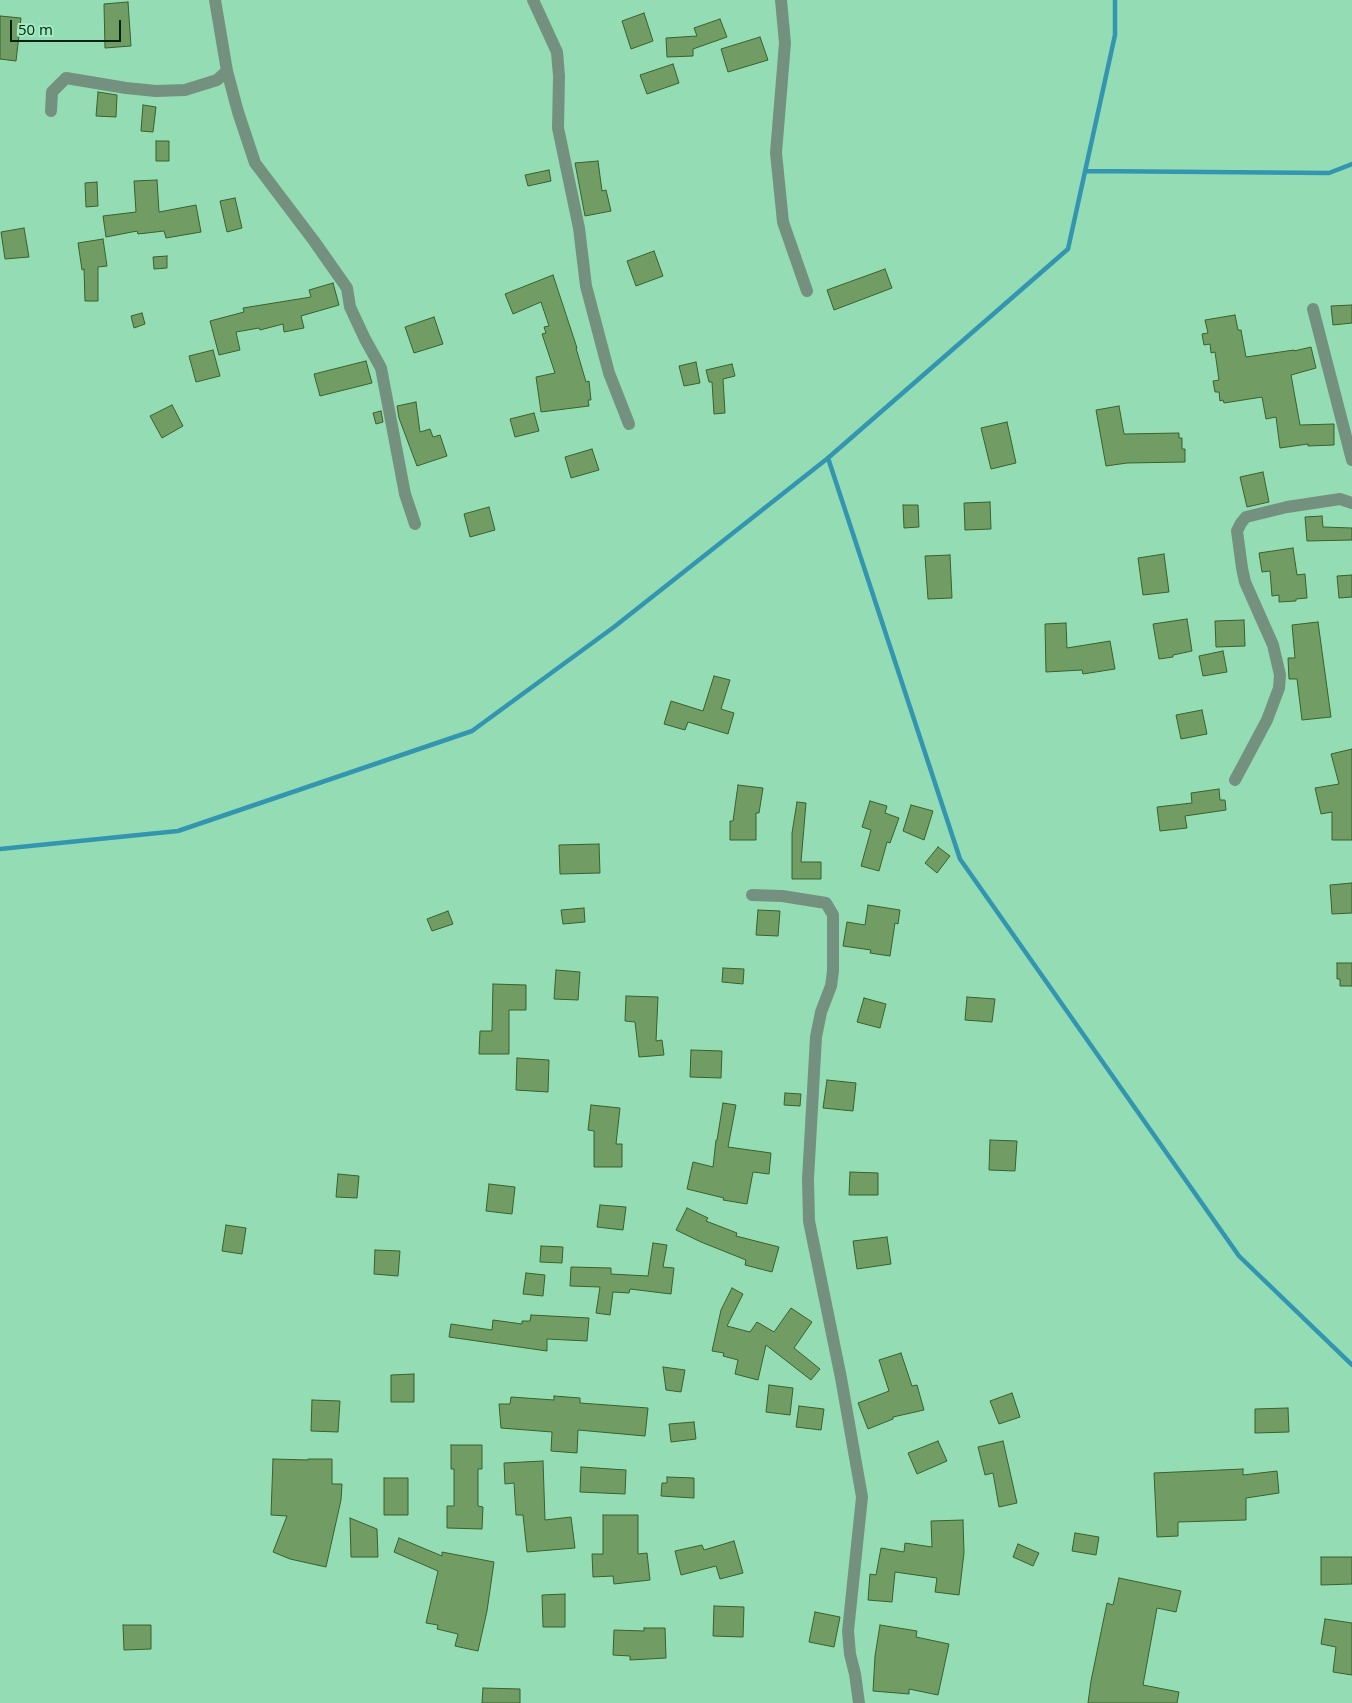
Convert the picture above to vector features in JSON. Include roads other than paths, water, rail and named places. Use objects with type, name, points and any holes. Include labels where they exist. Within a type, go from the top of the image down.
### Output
[{"type":"street","points":[[215,0],[227,71],[255,163],[347,288],[350,307],[381,368],[405,494],[415,524]]},
{"type":"street","points":[[534,0],[557,52],[559,76],[558,128],[579,228],[586,286],[609,373],[629,424]]},
{"type":"street","points":[[781,0],[786,43],[776,153],[783,222],[808,291]]},
{"type":"street","points":[[51,111],[52,92],[66,78],[126,88],[185,90],[217,80],[227,71]]},
{"type":"street","points":[[1313,309],[1352,460]]},
{"type":"street","points":[[1235,780],[1268,720],[1278,688],[1280,674],[1273,645],[1246,582],[1242,568],[1237,531],[1246,518],[1287,507],[1340,499],[1352,503]]},
{"type":"street","points":[[752,895],[803,898],[826,903],[833,916],[834,971],[832,986],[821,1012],[816,1037],[808,1179],[810,1221],[862,1497],[848,1631],[859,1703]]},
{"type":"waterway","points":[[0,849],[178,831],[472,731],[614,627],[828,458],[1068,249],[1115,35],[1115,0]]},
{"type":"waterway","points":[[1085,171],[1329,173],[1352,164]]},
{"type":"waterway","points":[[828,458],[960,859],[1239,1256],[1352,1365]]}]
